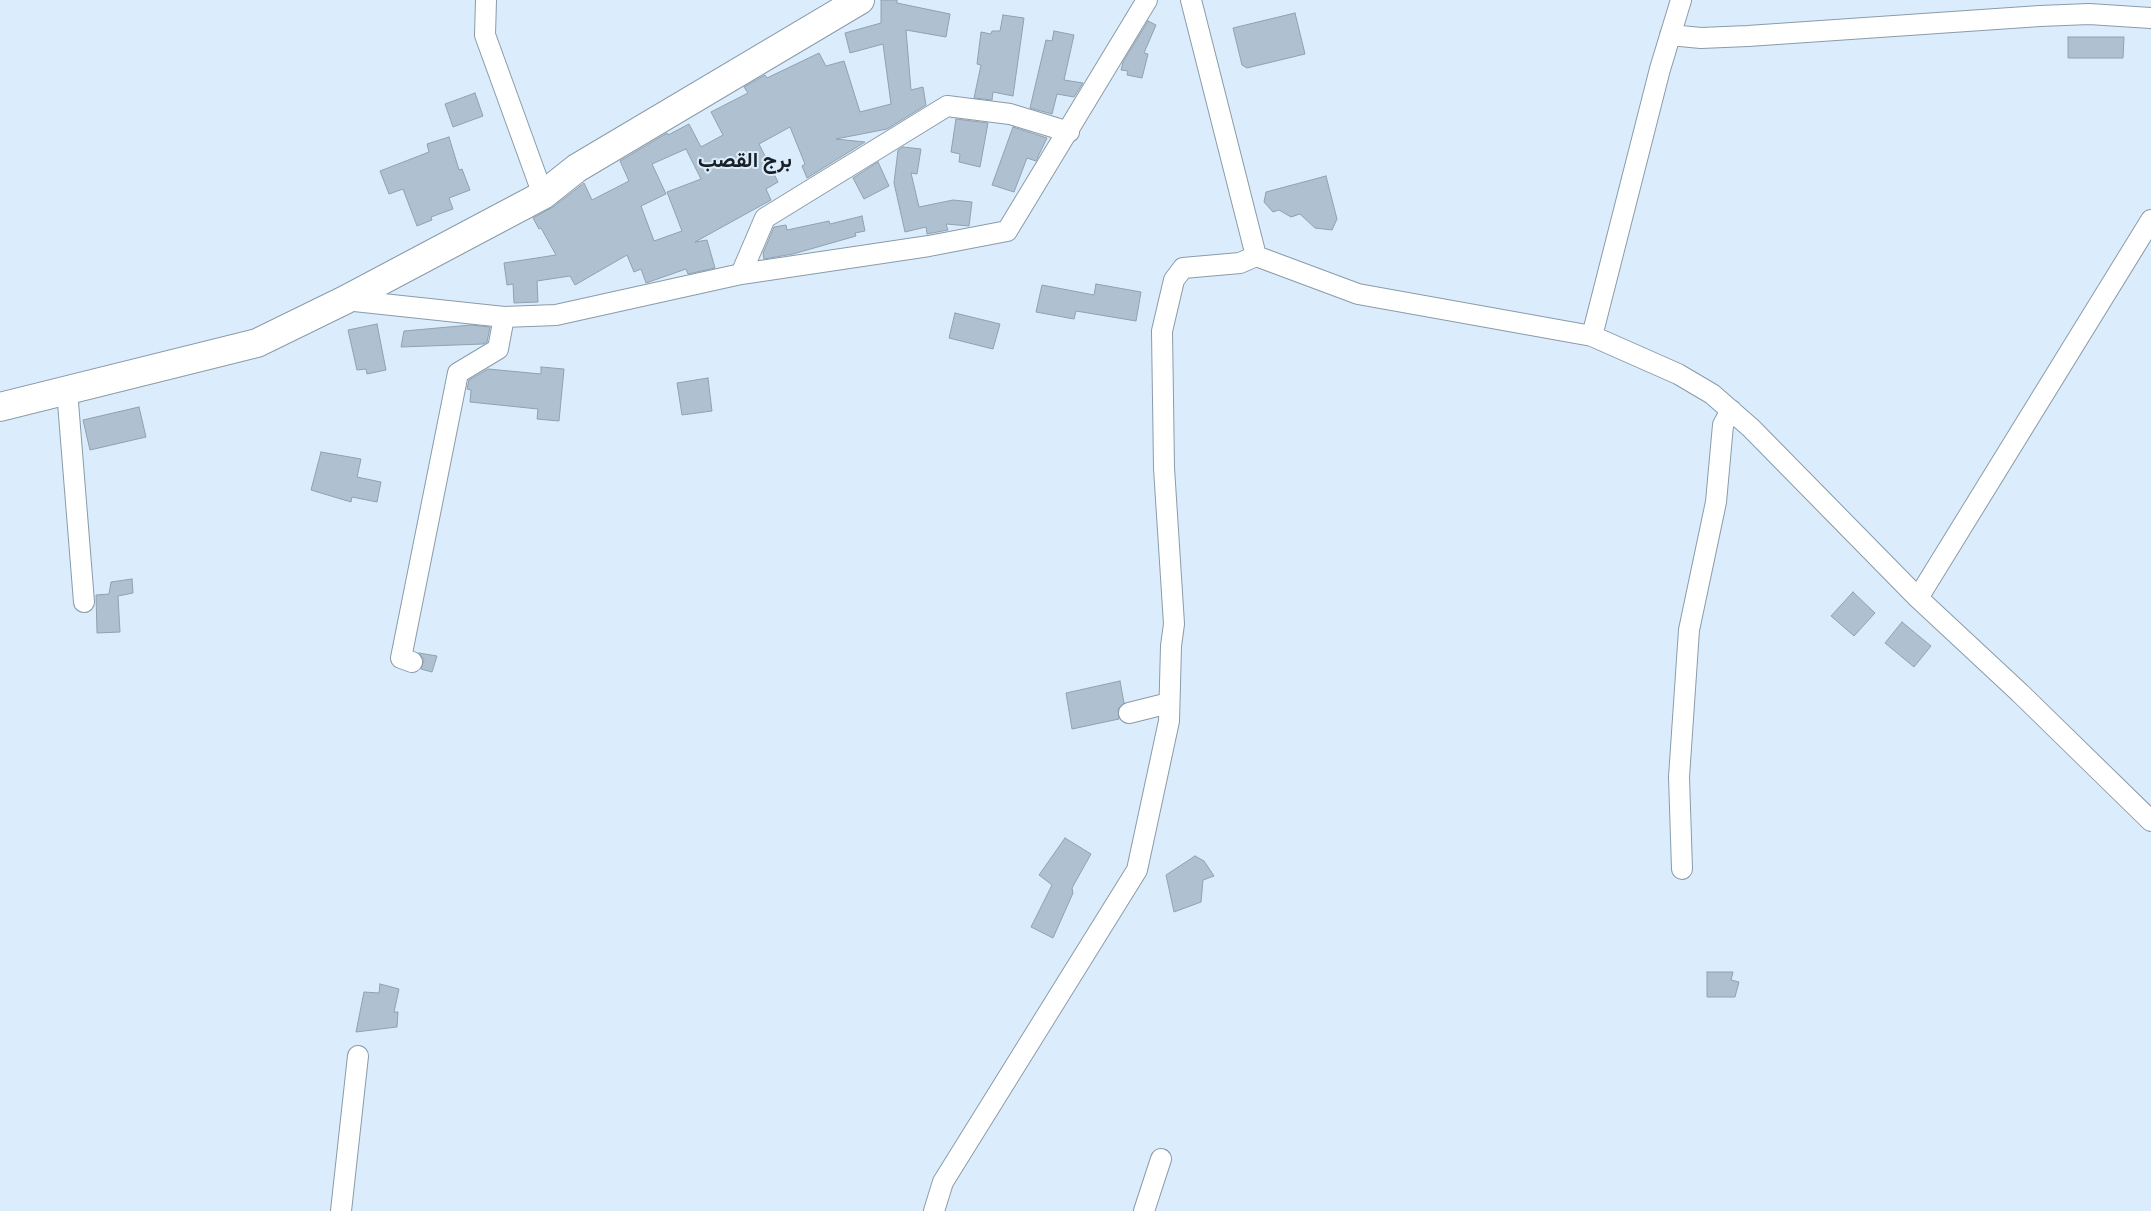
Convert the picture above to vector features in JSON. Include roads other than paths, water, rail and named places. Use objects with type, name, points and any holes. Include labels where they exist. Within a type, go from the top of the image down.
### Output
[{"type":"main road","points":[[0,407],[251,344],[345,300],[543,195],[577,168],[860,0]]},
{"type":"street","points":[[486,0],[486,35],[543,195]]},
{"type":"street","points":[[345,300],[504,316],[556,315],[741,274],[929,246],[1008,231],[1147,0]]},
{"type":"street","points":[[1191,0],[1256,256]]},
{"type":"street","points":[[1592,336],[1670,35],[1681,0]]},
{"type":"street","points":[[1670,35],[1701,38],[1748,36],[2089,14],[2151,18]]},
{"type":"street","points":[[741,274],[765,218],[947,106],[1010,114],[1069,132]]},
{"type":"street","points":[[1918,598],[2151,220]]},
{"type":"street","points":[[934,1211],[943,1182],[1137,870],[1169,721],[1171,646],[1174,624],[1164,468],[1162,331],[1174,280],[1183,268],[1240,263],[1256,256],[1358,294],[1592,336],[1678,374],[1712,394],[1731,410],[1918,598],[2020,693],[2151,821]]},
{"type":"street","points":[[412,662],[401,658],[458,373],[498,349],[504,316]]},
{"type":"street","points":[[67,390],[84,602]]},
{"type":"street","points":[[1682,869],[1679,777],[1689,630],[1716,502],[1723,425],[1731,410]]},
{"type":"street","points":[[1129,713],[1169,703]]},
{"type":"street","points":[[341,1211],[358,1056]]},
{"type":"street","points":[[1144,1211],[1161,1159]]},
{"type":"district","name":"برج القصب","points":[[745,161]]}]
